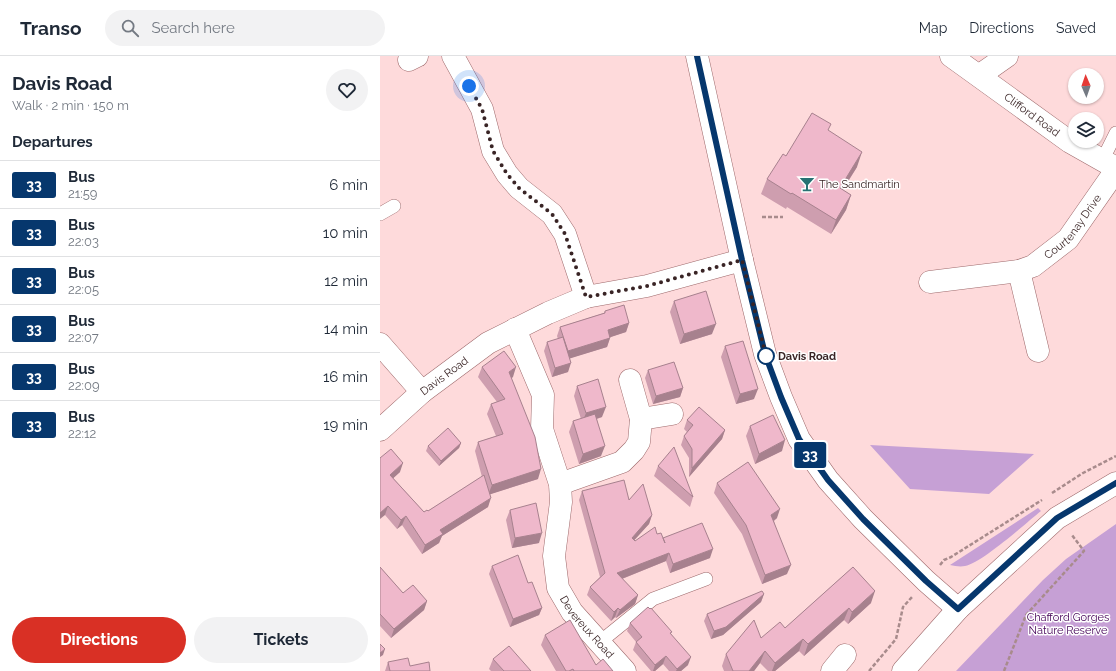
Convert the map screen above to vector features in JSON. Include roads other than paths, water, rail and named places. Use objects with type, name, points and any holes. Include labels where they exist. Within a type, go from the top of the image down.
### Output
[{"type":"street","points":[[453,56],[482,109],[493,151],[507,174],[519,188],[552,214],[565,234],[586,297]]},
{"type":"street","points":[[697,56],[742,260],[765,354],[799,439],[828,480],[863,519],[926,581],[958,609]]},
{"type":"street","name":"Clifford Road","points":[[951,56],[980,75],[1070,142],[1111,166]]},
{"type":"street","points":[[980,75],[1007,56]]},
{"type":"street","name":"Courtenay Drive","points":[[930,282],[1019,271],[1033,266],[1068,239],[1111,166]]},
{"type":"street","name":"Davis Road","points":[[380,430],[422,392],[488,344],[548,313],[586,297],[647,286],[742,260]]},
{"type":"street","points":[[1019,271],[1038,351]]},
{"type":"street","name":"Devereux Road","points":[[515,329],[543,395],[542,429],[560,484],[561,502],[554,556],[558,588],[572,612],[625,671]]},
{"type":"street","points":[[380,344],[422,392]]},
{"type":"street","points":[[560,484],[622,462],[634,450],[639,442],[641,419],[630,380]]},
{"type":"street","points":[[641,419],[672,414]]},
{"type":"street","points":[[903,671],[958,609],[1057,518],[1116,483]]},
{"type":"lane","points":[[1111,166],[1116,133]]},
{"type":"lane","points":[[380,214],[394,206]]},
{"type":"lane","points":[[600,642],[653,599],[706,579]]},
{"type":"place","name":"The Sandmartin","points":[[807,184]]},
{"type":"place","name":"Davis Road","points":[[766,356]]},
{"type":"park label","name":"Chafford Gorges Nature Reserve","points":[[1068,623]]}]
